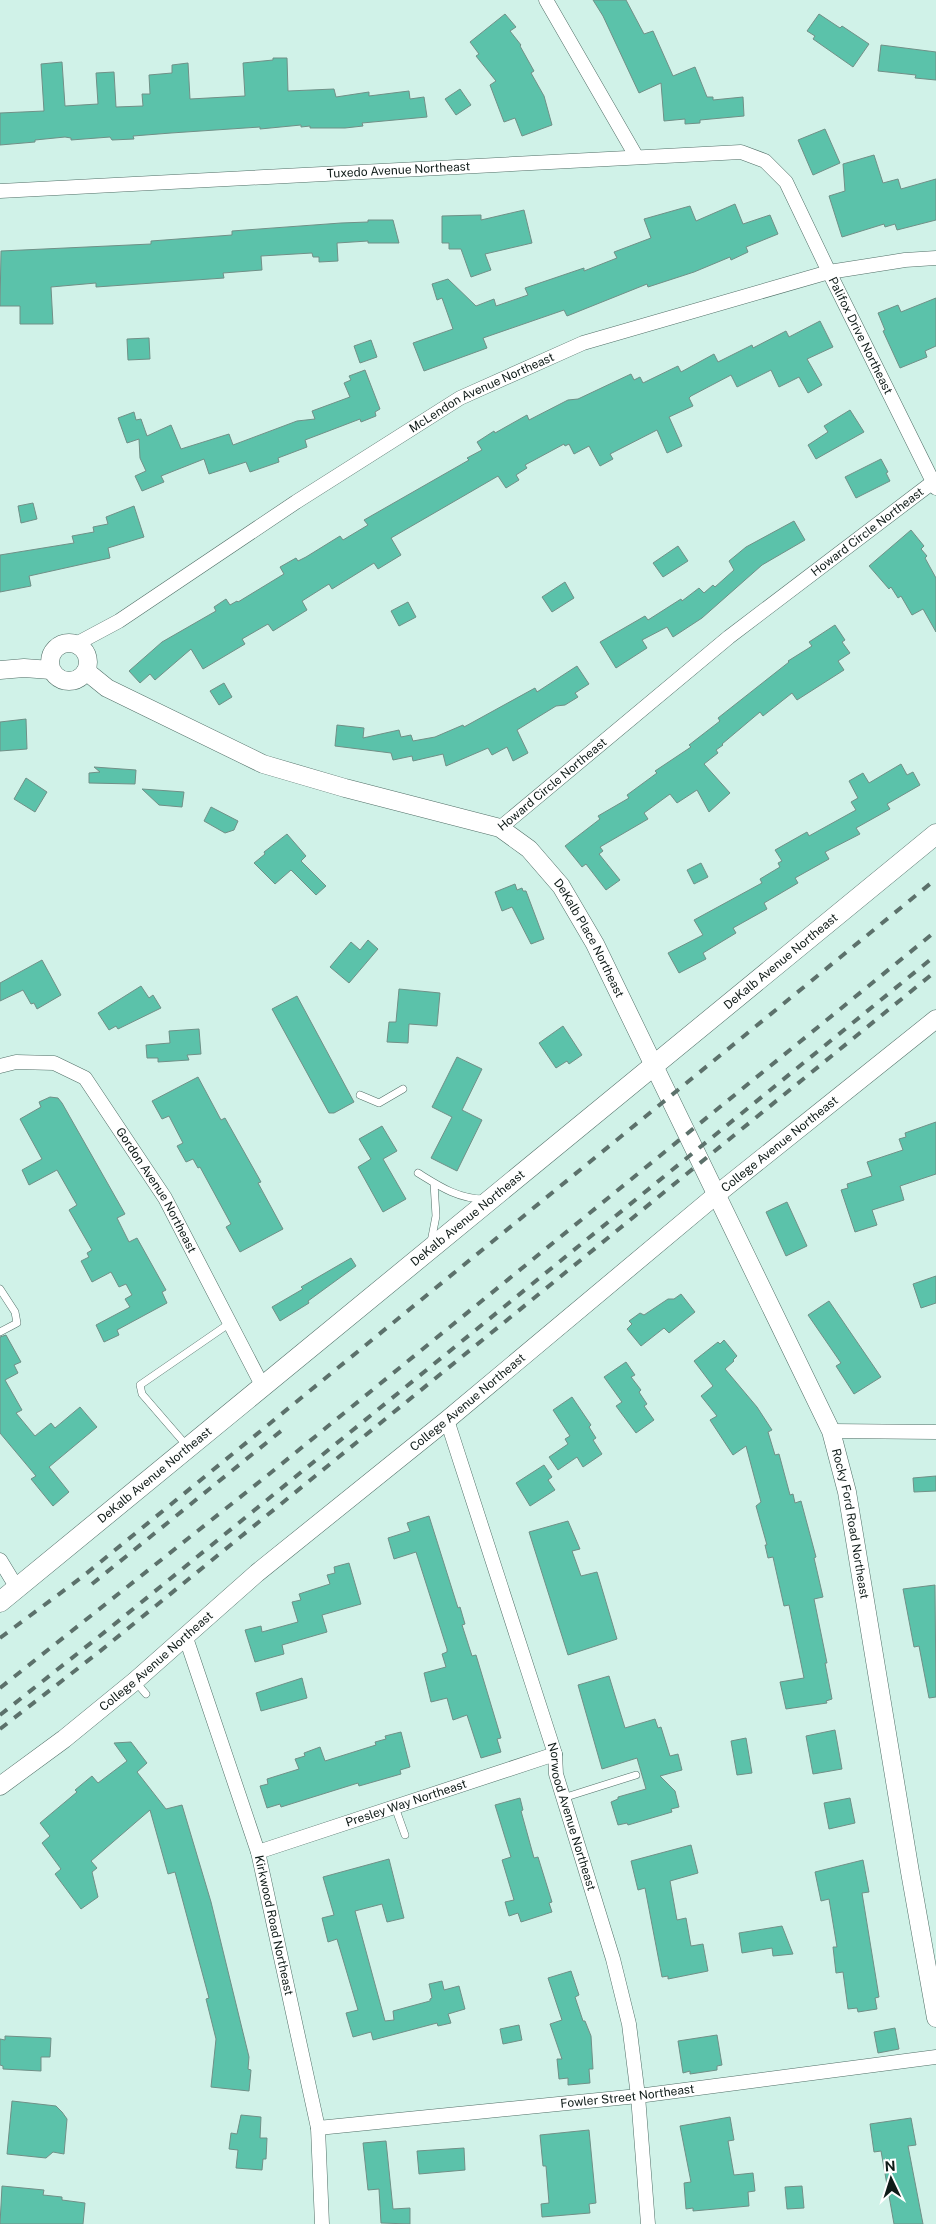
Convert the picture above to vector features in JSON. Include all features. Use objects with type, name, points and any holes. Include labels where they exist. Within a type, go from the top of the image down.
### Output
[{"type":"main road","name":"DeKalb Avenue Northeast","points":[[0,1602],[936,834]]},
{"type":"street","points":[[546,0],[636,156]]},
{"type":"street","name":"Tuxedo Avenue Northeast","points":[[0,190],[741,152],[766,161],[786,182]]},
{"type":"street","name":"Palifox Drive Northeast","points":[[786,182],[934,485]]},
{"type":"street","name":"McLendon Avenue Northeast","points":[[0,670],[51,663],[56,648],[62,644],[76,644],[119,621],[296,502],[460,398],[583,343],[829,272],[905,260],[936,258]]},
{"type":"street","name":"Howard Circle Northeast","points":[[79,676],[263,764],[345,788],[500,828],[729,637],[934,485]]},
{"type":"street","points":[[51,663],[60,679],[79,676],[88,662],[86,654],[76,644]]},
{"type":"street","name":"DeKalb Place Northeast","points":[[500,828],[529,849],[561,886],[595,944],[654,1066]]},
{"type":"street","name":"College Avenue Northeast","points":[[0,1786],[64,1739],[134,1681],[184,1635],[256,1574],[447,1420],[716,1195],[936,1020]]},
{"type":"street","name":"Gordon Avenue Northeast","points":[[0,1066],[16,1062],[54,1063],[85,1078],[165,1198],[263,1387]]},
{"type":"street","name":"Rocky Ford Road Northeast","points":[[654,1066],[831,1431],[847,1492],[936,2018]]},
{"type":"street","name":"Norwood Avenue Northeast","points":[[447,1420],[555,1754],[556,1774],[615,1968],[629,2024],[638,2096],[648,2224]]},
{"type":"street","points":[[831,1431],[936,1432]]},
{"type":"street","points":[[0,1560],[17,1588]]},
{"type":"street","name":"Kirkwood Road Northeast","points":[[184,1635],[258,1852],[318,2128],[322,2224]]},
{"type":"street","name":"Presley Way Northeast","points":[[258,1852],[555,1754]]},
{"type":"street","name":"Fowler Street Northeast","points":[[318,2128],[638,2096],[936,2057]]},
{"type":"lane","points":[[360,1095],[379,1103],[403,1089]]},
{"type":"lane","points":[[418,1173],[452,1194],[472,1199],[493,1199]]},
{"type":"lane","points":[[430,1251],[436,1216],[434,1183]]},
{"type":"lane","points":[[0,1289],[15,1312],[17,1323],[0,1332]]},
{"type":"lane","points":[[188,1448],[142,1394],[140,1385],[230,1323]]},
{"type":"lane","points":[[134,1681],[146,1694]]},
{"type":"lane","points":[[563,1798],[636,1776]]},
{"type":"lane","points":[[395,1807],[405,1835]]},
{"type":"building","points":[[593,0],[626,0],[644,34],[653,31],[673,76],[695,67],[707,97],[713,97],[713,100],[743,97],[744,116],[700,120],[700,123],[685,124],[685,119],[664,121],[661,83],[639,93],[603,16]]},
{"type":"building","points":[[505,14],[516,27],[510,31],[521,45],[534,71],[531,73],[544,96],[552,125],[522,136],[515,118],[504,122],[490,85],[496,81],[476,56],[479,54],[470,42]]},
{"type":"building","points":[[819,14],[840,28],[842,26],[869,44],[853,67],[813,39],[815,36],[807,31]]},
{"type":"building","points":[[881,45],[936,52],[936,80],[915,78],[916,75],[878,71]]},
{"type":"building","points":[[273,58],[287,58],[288,91],[334,89],[336,97],[369,92],[369,96],[409,91],[410,99],[424,97],[427,117],[362,123],[363,126],[345,128],[310,128],[310,126],[301,127],[301,125],[260,129],[260,127],[133,136],[134,139],[112,140],[110,137],[71,140],[71,138],[65,137],[0,145],[0,113],[44,111],[41,64],[62,62],[65,106],[98,104],[96,73],[114,72],[116,107],[143,106],[142,94],[150,94],[149,75],[172,73],[172,65],[188,63],[190,99],[245,96],[243,63],[273,60]]},
{"type":"building","points":[[460,89],[471,105],[456,115],[445,99]]},
{"type":"building","points":[[825,129],[840,163],[813,175],[798,140]]},
{"type":"building","points":[[874,155],[883,183],[898,179],[901,189],[936,179],[936,220],[897,230],[895,224],[885,227],[884,224],[842,237],[829,196],[845,191],[843,164]]},
{"type":"building","points":[[735,204],[743,224],[770,215],[778,234],[746,247],[748,252],[731,260],[730,257],[694,272],[648,287],[647,284],[567,316],[564,310],[483,338],[487,348],[424,371],[413,343],[453,329],[442,298],[437,300],[432,284],[448,279],[476,306],[494,299],[496,306],[528,295],[525,288],[584,268],[584,271],[617,258],[614,252],[651,238],[644,219],[690,206],[696,221]]},
{"type":"building","points":[[524,210],[532,243],[485,254],[491,270],[471,277],[461,249],[449,249],[449,243],[442,243],[442,216],[481,215],[481,220]]},
{"type":"building","points":[[368,220],[393,220],[399,243],[368,243],[368,241],[337,243],[338,261],[319,262],[319,257],[313,257],[312,253],[261,256],[262,270],[223,273],[224,278],[96,287],[96,283],[51,287],[53,324],[20,324],[20,306],[0,306],[1,251],[151,244],[151,241],[232,235],[232,231],[368,222]]},
{"type":"building","points":[[936,298],[936,346],[925,351],[927,357],[900,368],[883,331],[885,330],[878,313],[898,305],[901,312]]},
{"type":"building","points":[[820,321],[833,347],[807,359],[822,385],[808,393],[799,377],[779,387],[771,370],[737,387],[731,375],[691,396],[689,398],[693,406],[669,417],[682,446],[667,453],[657,430],[610,454],[613,459],[600,466],[589,446],[574,454],[569,444],[565,446],[564,444],[525,465],[527,468],[516,475],[519,480],[506,488],[498,476],[391,538],[401,555],[378,569],[374,563],[332,589],[329,584],[302,601],[307,610],[273,631],[268,624],[242,639],[245,644],[203,669],[191,649],[155,680],[150,674],[140,683],[129,671],[162,642],[216,611],[214,607],[226,599],[230,605],[238,602],[284,574],[280,567],[296,558],[298,561],[306,557],[340,536],[343,540],[368,525],[364,520],[469,460],[467,458],[482,450],[477,442],[494,431],[495,433],[527,415],[529,420],[568,400],[578,399],[631,374],[634,380],[640,377],[643,383],[678,366],[681,372],[714,354],[718,362],[752,345],[753,348],[786,331],[789,337]]},
{"type":"building","points":[[149,338],[150,359],[128,360],[127,339]]},
{"type":"building","points":[[371,340],[377,357],[360,363],[354,346]]},
{"type":"building","points":[[365,370],[380,409],[375,412],[376,416],[361,422],[360,419],[305,440],[307,447],[278,458],[279,462],[250,472],[246,462],[209,474],[204,459],[161,476],[164,482],[142,491],[135,476],[146,471],[140,458],[139,439],[127,443],[118,418],[134,412],[136,420],[141,419],[147,436],[171,425],[181,449],[229,434],[233,445],[297,421],[315,419],[312,411],[350,397],[344,383],[351,380],[349,376]]},
{"type":"building","points":[[850,410],[864,432],[816,459],[808,445],[828,432],[824,426]]},
{"type":"building","points":[[881,459],[888,472],[886,473],[890,481],[856,498],[845,477]]},
{"type":"building","points":[[33,503],[37,519],[21,523],[18,506]]},
{"type":"building","points":[[134,506],[144,537],[108,548],[110,558],[29,576],[31,586],[0,592],[0,555],[74,543],[72,536],[94,532],[93,527],[108,524],[106,517]]},
{"type":"building","points":[[794,521],[805,540],[762,565],[702,618],[673,637],[667,627],[642,640],[647,648],[616,668],[600,642],[645,616],[648,620],[681,599],[682,601],[699,588],[704,593],[713,585],[715,587],[734,570],[729,561],[746,547]]},
{"type":"building","points":[[911,530],[924,546],[921,549],[927,556],[925,558],[936,578],[936,632],[923,609],[912,615],[901,596],[898,598],[891,587],[889,589],[869,566]]},
{"type":"building","points":[[678,546],[688,561],[663,577],[653,563]]},
{"type":"building","points":[[565,582],[574,598],[552,612],[542,597]]},
{"type":"building","points":[[408,602],[416,617],[399,626],[391,611]]},
{"type":"building","points":[[835,625],[845,640],[842,642],[850,653],[838,661],[844,670],[797,700],[792,693],[763,716],[760,712],[716,750],[718,753],[704,764],[730,793],[709,812],[697,790],[677,803],[670,794],[644,813],[648,819],[600,847],[603,851],[599,854],[620,880],[606,890],[586,864],[582,867],[565,846],[600,819],[598,816],[629,798],[627,795],[657,773],[655,771],[691,747],[689,745],[720,721],[718,718],[788,661],[812,646],[809,642]]},
{"type":"building","points":[[577,666],[589,684],[575,693],[578,697],[565,705],[556,706],[517,730],[528,753],[513,761],[507,747],[492,755],[488,748],[446,766],[443,754],[413,761],[412,756],[393,760],[391,753],[335,746],[337,725],[364,728],[363,738],[399,730],[401,737],[411,735],[413,741],[435,737],[463,725],[464,727],[535,688],[537,692]]},
{"type":"building","points":[[224,683],[232,697],[219,705],[210,691]]},
{"type":"building","points":[[26,719],[27,749],[0,751],[0,722]]},
{"type":"building","points":[[901,764],[907,775],[913,772],[920,785],[887,804],[890,809],[856,828],[860,834],[825,852],[829,859],[795,878],[798,883],[764,903],[767,909],[733,928],[736,933],[703,953],[706,959],[679,973],[668,953],[703,935],[694,920],[762,883],[760,879],[780,867],[778,863],[782,861],[775,850],[807,832],[809,836],[856,810],[851,802],[858,798],[849,781],[863,773],[869,783]]},
{"type":"building","points":[[94,767],[136,770],[135,784],[89,783],[89,773],[100,772]]},
{"type":"building","points":[[26,778],[47,792],[35,812],[14,799]]},
{"type":"building","points":[[142,789],[184,792],[182,807],[159,805]]},
{"type":"building","points":[[211,807],[238,821],[234,830],[225,833],[204,821]]},
{"type":"building","points":[[287,834],[306,856],[301,861],[326,886],[316,895],[291,870],[275,884],[254,863],[265,854],[264,852]]},
{"type":"building","points":[[701,863],[708,877],[694,884],[687,870]]},
{"type":"building","points":[[515,884],[517,890],[522,888],[523,891],[526,891],[544,939],[531,944],[512,907],[502,911],[495,892]]},
{"type":"building","points":[[368,940],[378,949],[349,983],[330,967],[351,942],[360,950]]},
{"type":"building","points":[[42,960],[61,995],[37,1009],[34,1003],[31,1004],[23,990],[0,1001],[0,983]]},
{"type":"building","points":[[141,986],[149,998],[153,995],[161,1008],[118,1029],[116,1026],[109,1030],[98,1013]]},
{"type":"building","points":[[399,989],[440,993],[437,1026],[409,1024],[408,1043],[387,1042],[389,1022],[396,1022]]},
{"type":"building","points":[[297,996],[354,1102],[334,1113],[329,1113],[272,1009]]},
{"type":"building","points":[[563,1026],[582,1055],[569,1064],[567,1061],[556,1068],[539,1043]]},
{"type":"building","points":[[199,1029],[201,1054],[187,1055],[189,1060],[158,1062],[158,1058],[147,1058],[146,1045],[170,1043],[169,1031]]},
{"type":"building","points":[[457,1057],[482,1069],[462,1110],[482,1120],[457,1171],[431,1158],[452,1117],[432,1107]]},
{"type":"building","points":[[198,1077],[221,1120],[225,1118],[261,1182],[258,1183],[283,1229],[240,1252],[226,1227],[231,1224],[200,1167],[198,1168],[193,1159],[186,1162],[177,1146],[183,1143],[169,1116],[162,1119],[152,1101]]},
{"type":"building","points":[[50,1097],[58,1098],[62,1103],[125,1214],[117,1218],[129,1242],[137,1238],[166,1290],[162,1292],[167,1303],[117,1330],[119,1335],[104,1342],[96,1325],[130,1307],[125,1299],[132,1295],[126,1284],[119,1287],[111,1272],[92,1282],[81,1261],[89,1257],[87,1253],[92,1250],[69,1210],[77,1205],[57,1170],[29,1185],[22,1170],[42,1159],[20,1119],[41,1107],[39,1102]]},
{"type":"building","points":[[936,1122],[936,1174],[900,1186],[904,1200],[872,1210],[877,1225],[855,1232],[841,1190],[848,1188],[847,1184],[872,1176],[867,1162],[903,1150],[899,1139],[906,1137],[905,1133]]},
{"type":"building","points":[[382,1126],[397,1151],[383,1159],[406,1199],[383,1212],[358,1167],[371,1159],[359,1139]]},
{"type":"building","points":[[787,1202],[807,1246],[786,1256],[766,1212]]},
{"type":"building","points":[[351,1258],[356,1266],[308,1301],[309,1303],[280,1321],[272,1307],[303,1289],[301,1287]]},
{"type":"building","points":[[936,1276],[936,1303],[921,1308],[913,1284]]},
{"type":"building","points":[[681,1294],[695,1312],[669,1333],[664,1328],[641,1346],[627,1329],[632,1324],[629,1321],[640,1313],[644,1315],[668,1299],[674,1299]]},
{"type":"building","points":[[829,1301],[881,1377],[854,1394],[836,1366],[841,1363],[808,1315]]},
{"type":"building","points":[[6,1335],[21,1362],[14,1365],[18,1373],[5,1380],[22,1410],[16,1413],[35,1436],[51,1423],[55,1428],[80,1407],[97,1427],[49,1467],[69,1492],[53,1506],[31,1479],[36,1476],[0,1433],[0,1337]]},
{"type":"building","points":[[724,1340],[737,1356],[725,1369],[757,1407],[772,1430],[768,1432],[775,1455],[779,1454],[790,1495],[793,1494],[795,1503],[801,1501],[816,1557],[814,1558],[823,1597],[814,1599],[832,1699],[826,1701],[827,1703],[786,1709],[780,1682],[804,1678],[789,1605],[784,1606],[773,1557],[768,1558],[765,1545],[767,1545],[756,1506],[761,1502],[746,1446],[733,1455],[710,1420],[717,1416],[701,1396],[713,1386],[694,1361],[718,1342],[720,1344]]},
{"type":"building","points":[[626,1362],[635,1375],[631,1377],[641,1390],[639,1392],[647,1404],[644,1406],[654,1420],[636,1433],[616,1406],[622,1402],[604,1377]]},
{"type":"building","points":[[572,1397],[591,1425],[589,1427],[596,1438],[593,1440],[602,1454],[583,1467],[577,1457],[558,1470],[549,1457],[568,1444],[565,1439],[570,1436],[553,1410]]},
{"type":"building","points":[[544,1465],[552,1477],[548,1480],[555,1490],[530,1506],[516,1483]]},
{"type":"building","points":[[936,1476],[936,1491],[914,1492],[913,1478]]},
{"type":"building","points":[[429,1516],[458,1608],[460,1607],[465,1624],[462,1625],[472,1656],[476,1655],[501,1738],[497,1739],[501,1752],[481,1758],[467,1715],[453,1720],[447,1698],[431,1702],[424,1673],[446,1667],[442,1654],[447,1652],[447,1649],[416,1552],[394,1559],[388,1538],[410,1531],[407,1523]]},
{"type":"building","points":[[568,1521],[580,1549],[572,1551],[581,1576],[597,1572],[617,1639],[568,1655],[529,1532]]},
{"type":"building","points":[[349,1563],[361,1604],[322,1615],[327,1632],[282,1645],[284,1654],[255,1662],[245,1630],[261,1626],[262,1632],[298,1622],[292,1602],[301,1600],[299,1594],[330,1584],[327,1575],[335,1573],[334,1567]]},
{"type":"building","points":[[935,1585],[936,1697],[929,1698],[919,1646],[914,1647],[903,1589]]},
{"type":"building","points":[[609,1676],[625,1728],[655,1719],[658,1728],[661,1727],[670,1756],[678,1754],[682,1770],[660,1776],[675,1791],[679,1807],[671,1809],[672,1812],[628,1825],[627,1823],[618,1825],[611,1802],[618,1799],[618,1797],[646,1789],[637,1758],[602,1769],[578,1685]]},
{"type":"building","points":[[302,1678],[307,1698],[261,1711],[256,1693]]},
{"type":"building","points":[[835,1730],[842,1769],[813,1774],[806,1736]]},
{"type":"building","points":[[401,1732],[410,1767],[400,1770],[401,1774],[359,1786],[358,1783],[281,1807],[280,1804],[267,1808],[260,1786],[268,1784],[267,1779],[299,1769],[295,1759],[305,1756],[304,1753],[320,1747],[325,1761],[376,1745],[375,1742],[386,1739],[385,1736]]},
{"type":"building","points":[[746,1738],[752,1773],[737,1775],[731,1741]]},
{"type":"building","points":[[131,1742],[147,1763],[137,1772],[166,1809],[182,1805],[211,1902],[249,2057],[248,2069],[251,2070],[249,2091],[211,2087],[216,2039],[206,1999],[209,1998],[175,1872],[168,1874],[150,1810],[91,1861],[97,1868],[92,1872],[98,1897],[81,1909],[55,1874],[61,1869],[42,1843],[50,1836],[40,1823],[77,1792],[75,1790],[92,1776],[98,1783],[127,1761],[114,1743]]},
{"type":"building","points":[[520,1798],[523,1810],[521,1811],[534,1858],[538,1857],[552,1902],[549,1903],[552,1912],[521,1922],[518,1913],[509,1916],[505,1902],[514,1900],[502,1860],[511,1857],[495,1805]]},
{"type":"building","points":[[850,1798],[855,1823],[829,1829],[824,1803]]},
{"type":"building","points":[[691,1845],[698,1873],[670,1881],[677,1920],[686,1918],[691,1946],[703,1944],[708,1971],[668,1979],[668,1976],[662,1977],[645,1888],[638,1890],[631,1861]]},
{"type":"building","points":[[389,1859],[404,1918],[387,1922],[382,1904],[355,1911],[385,2021],[394,2020],[393,2011],[430,2001],[432,1998],[429,1984],[442,1981],[444,1990],[459,1986],[465,2009],[448,2014],[451,2023],[438,2026],[437,2023],[373,2040],[371,2032],[353,2037],[346,2013],[358,2010],[337,1939],[328,1942],[322,1918],[334,1915],[323,1877]]},
{"type":"building","points":[[863,1860],[869,1892],[862,1893],[879,1997],[875,1998],[877,2009],[858,2012],[857,2008],[848,2009],[843,1972],[836,1973],[833,1947],[837,1947],[829,1899],[821,1901],[815,1872]]},
{"type":"building","points":[[782,1926],[793,1954],[773,1956],[772,1948],[742,1953],[739,1933]]},
{"type":"building","points":[[571,1971],[579,1995],[575,1997],[583,2021],[585,2021],[591,2036],[593,2069],[589,2069],[590,2083],[568,2085],[568,2078],[559,2079],[557,2059],[562,2059],[550,2024],[562,2020],[548,1978]]},
{"type":"building","points":[[519,2025],[522,2040],[503,2044],[500,2029]]},
{"type":"building","points":[[895,2028],[899,2049],[878,2053],[874,2032]]},
{"type":"building","points":[[717,2035],[722,2065],[717,2066],[717,2070],[690,2074],[690,2071],[683,2073],[678,2041]]},
{"type":"building","points":[[5,2036],[51,2038],[50,2057],[41,2057],[41,2071],[3,2069],[3,2066],[0,2065],[0,2039],[5,2040]]},
{"type":"building","points":[[12,2101],[56,2106],[62,2112],[67,2119],[64,2154],[53,2152],[46,2158],[7,2154]]},
{"type":"building","points":[[241,2115],[261,2117],[260,2138],[267,2138],[266,2159],[263,2159],[262,2170],[236,2168],[238,2150],[229,2149],[231,2133],[237,2134]]},
{"type":"building","points":[[730,2117],[734,2140],[728,2141],[734,2175],[753,2173],[755,2191],[748,2192],[749,2206],[693,2211],[693,2208],[686,2209],[684,2183],[691,2182],[680,2126]]},
{"type":"building","points":[[911,2118],[916,2145],[908,2146],[923,2224],[894,2224],[881,2151],[874,2152],[870,2124]]},
{"type":"building","points":[[589,2130],[596,2203],[589,2204],[590,2213],[542,2217],[541,2204],[549,2203],[546,2166],[543,2166],[540,2135]]},
{"type":"building","points":[[386,2141],[393,2209],[410,2208],[410,2224],[381,2223],[379,2189],[368,2190],[363,2143]]},
{"type":"building","points":[[464,2148],[465,2170],[419,2174],[417,2151]]},
{"type":"building","points":[[2,2186],[44,2190],[43,2195],[62,2197],[62,2200],[85,2203],[83,2224],[0,2224]]},
{"type":"building","points":[[802,2186],[804,2208],[787,2209],[785,2187]]},
{"type":"railway","points":[[0,1638],[82,1577],[936,879]]},
{"type":"railway","points":[[0,1688],[268,1475],[936,931]]},
{"type":"railway","points":[[0,1715],[111,1627],[936,955]]},
{"type":"railway","points":[[0,1729],[99,1652],[936,971]]},
{"type":"railway","points":[[92,1584],[281,1431]]}]
